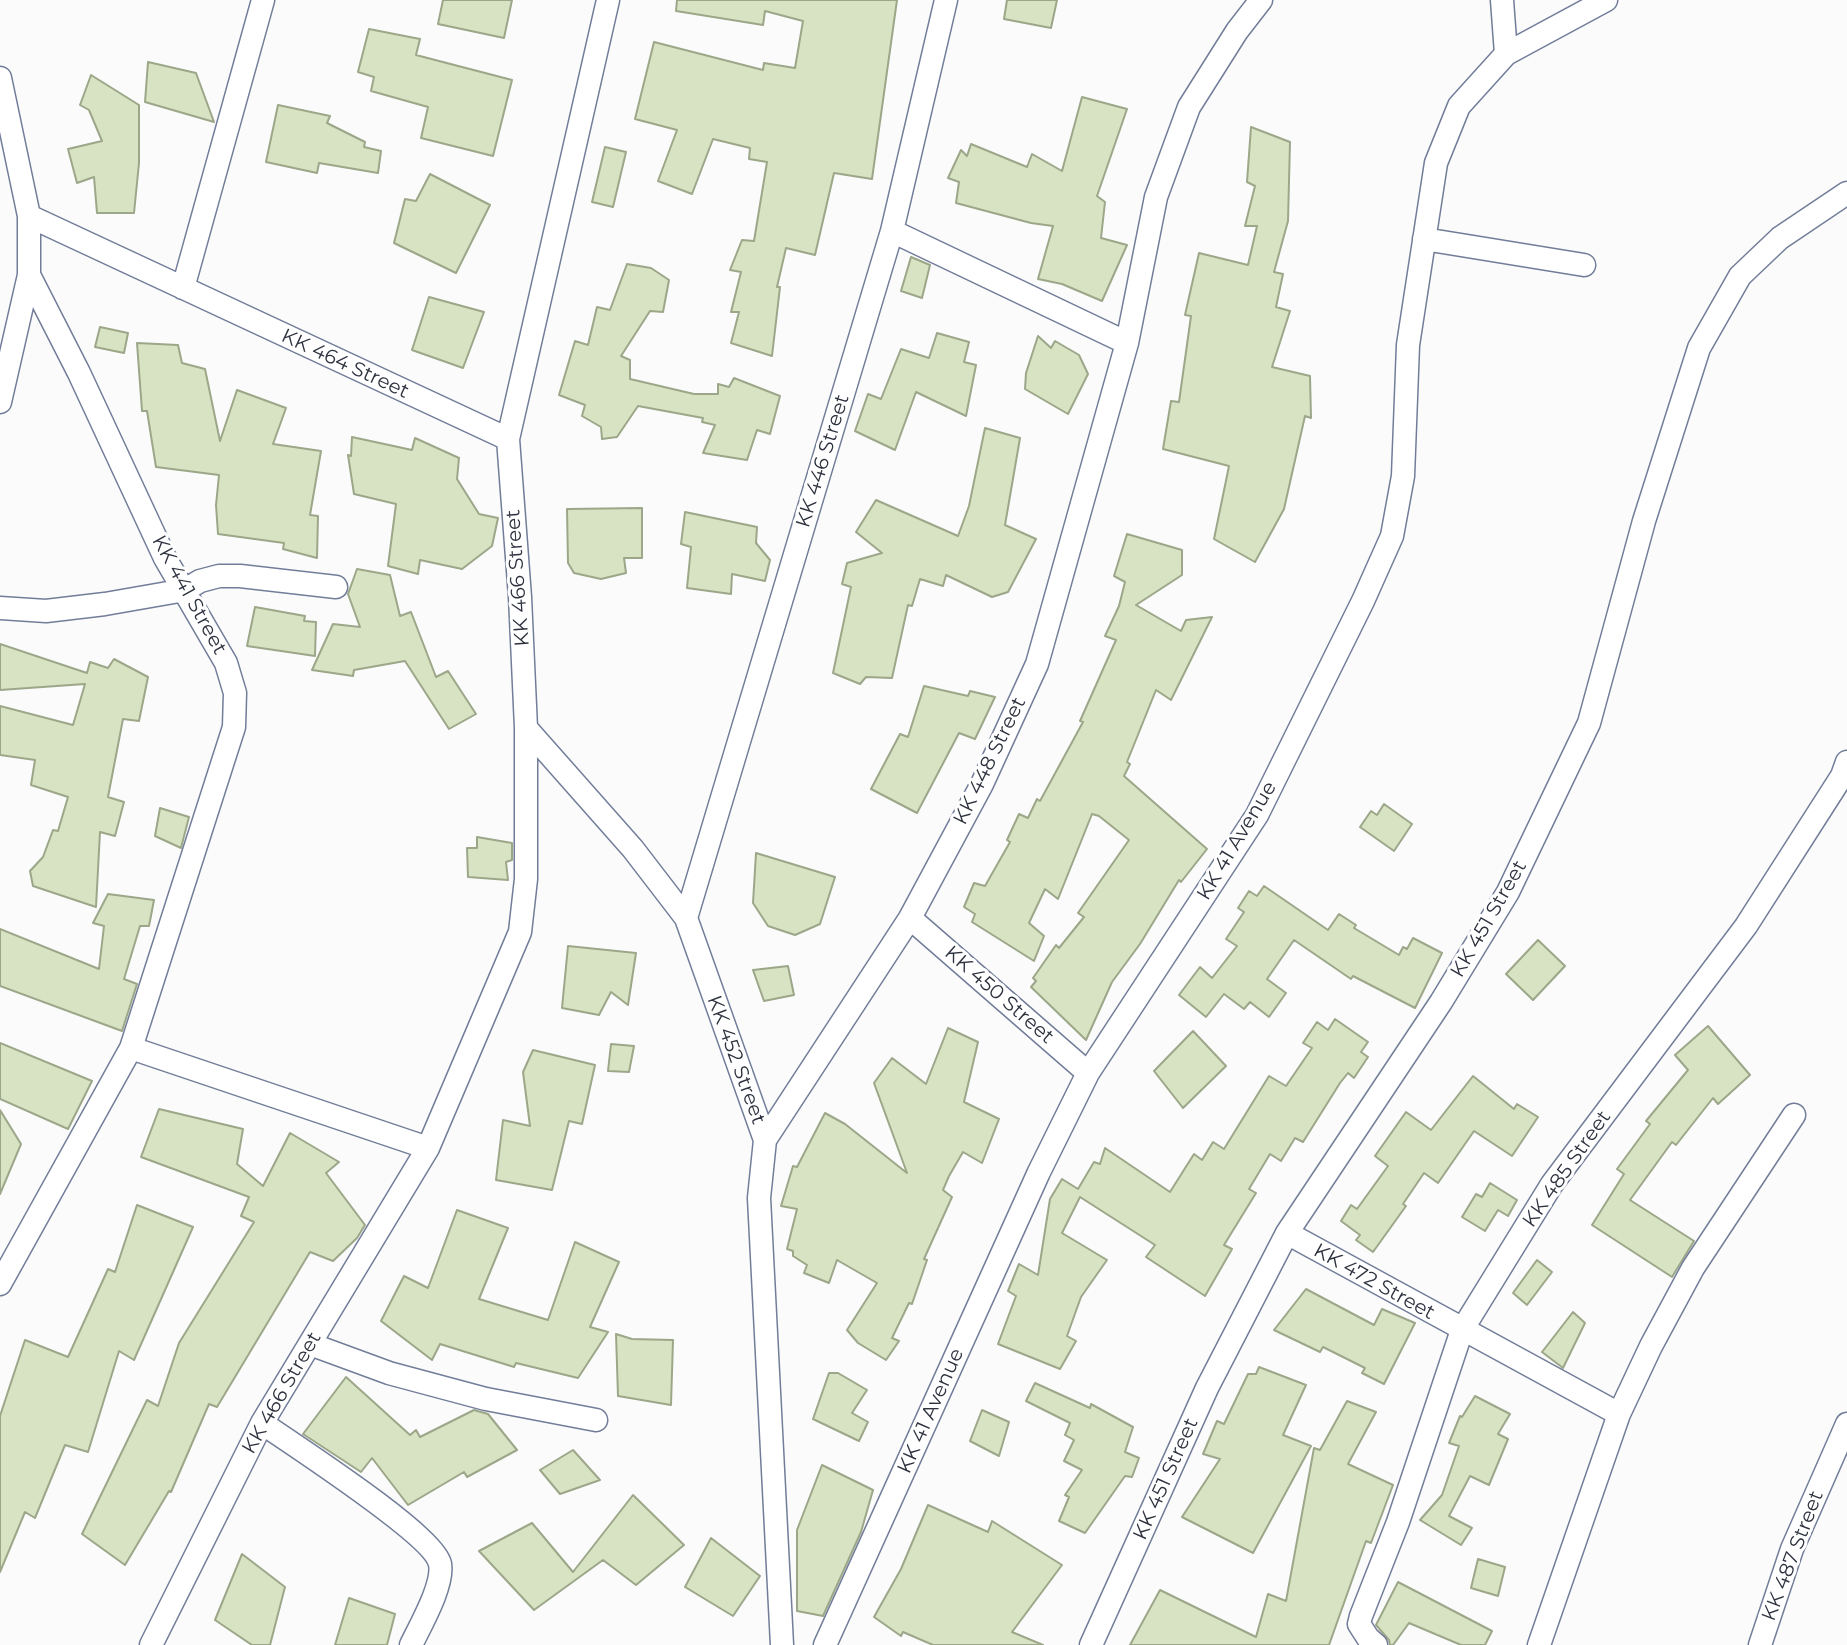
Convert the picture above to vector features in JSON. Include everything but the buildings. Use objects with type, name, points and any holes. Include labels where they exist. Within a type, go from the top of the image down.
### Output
[{"type":"street","points":[[183,288],[263,0]]},
{"type":"street","name":"KK 466 Street","points":[[151,1645],[262,1423],[428,1148],[520,932],[526,879],[526,728],[508,439],[608,0]]},
{"type":"street","name":"KK 446 Street","points":[[686,918],[892,231],[946,0]]},
{"type":"street","name":"KK 448 Street","points":[[765,1140],[910,918],[982,784],[1037,664],[1127,343],[1156,197],[1189,107],[1237,31],[1261,0]]},
{"type":"street","points":[[1502,0],[1506,54]]},
{"type":"street","name":"KK 41 Avenue","points":[[825,1645],[1039,1172],[1088,1073],[1257,815],[1392,536],[1403,476],[1408,345],[1424,239],[1436,163],[1459,106],[1506,54],[1606,0]]},
{"type":"street","name":"KK 441 Street","points":[[0,78],[29,216],[29,275],[79,373],[165,558],[226,663],[235,693],[234,727],[131,1048],[0,1284]]},
{"type":"street","name":"KK 451 Street","points":[[1091,1645],[1207,1388],[1287,1233],[1441,1002],[1508,892],[1589,723],[1644,521],[1699,348],[1740,276],[1780,238],[1847,193]]},
{"type":"street","name":"KK 464 Street","points":[[29,216],[508,439]]},
{"type":"street","points":[[892,231],[1127,343]]},
{"type":"street","points":[[1424,239],[1584,265]]},
{"type":"street","points":[[0,402],[29,275]]},
{"type":"street","points":[[0,608],[46,611],[185,590],[200,581],[230,576],[336,587]]},
{"type":"street","name":"KK 452 Street","points":[[526,728],[633,849],[686,918],[765,1140],[759,1198],[782,1645]]},
{"type":"street","name":"KK 485 Street","points":[[1376,1645],[1359,1624],[1361,1616],[1398,1522],[1462,1330],[1552,1184],[1746,926],[1842,776],[1847,762]]},
{"type":"street","name":"KK 450 Street","points":[[910,918],[1088,1073]]},
{"type":"street","points":[[131,1048],[428,1148]]},
{"type":"street","points":[[1539,1645],[1619,1414],[1651,1346],[1693,1268],[1794,1115]]},
{"type":"street","name":"KK 472 Street","points":[[1287,1233],[1619,1414]]},
{"type":"street","points":[[310,1344],[389,1373],[486,1399],[596,1420]]},
{"type":"street","points":[[262,1423],[405,1524],[440,1560],[441,1570],[434,1594],[411,1645]]},
{"type":"street","name":"KK 487 Street","points":[[1760,1645],[1792,1549],[1847,1424]]}]
